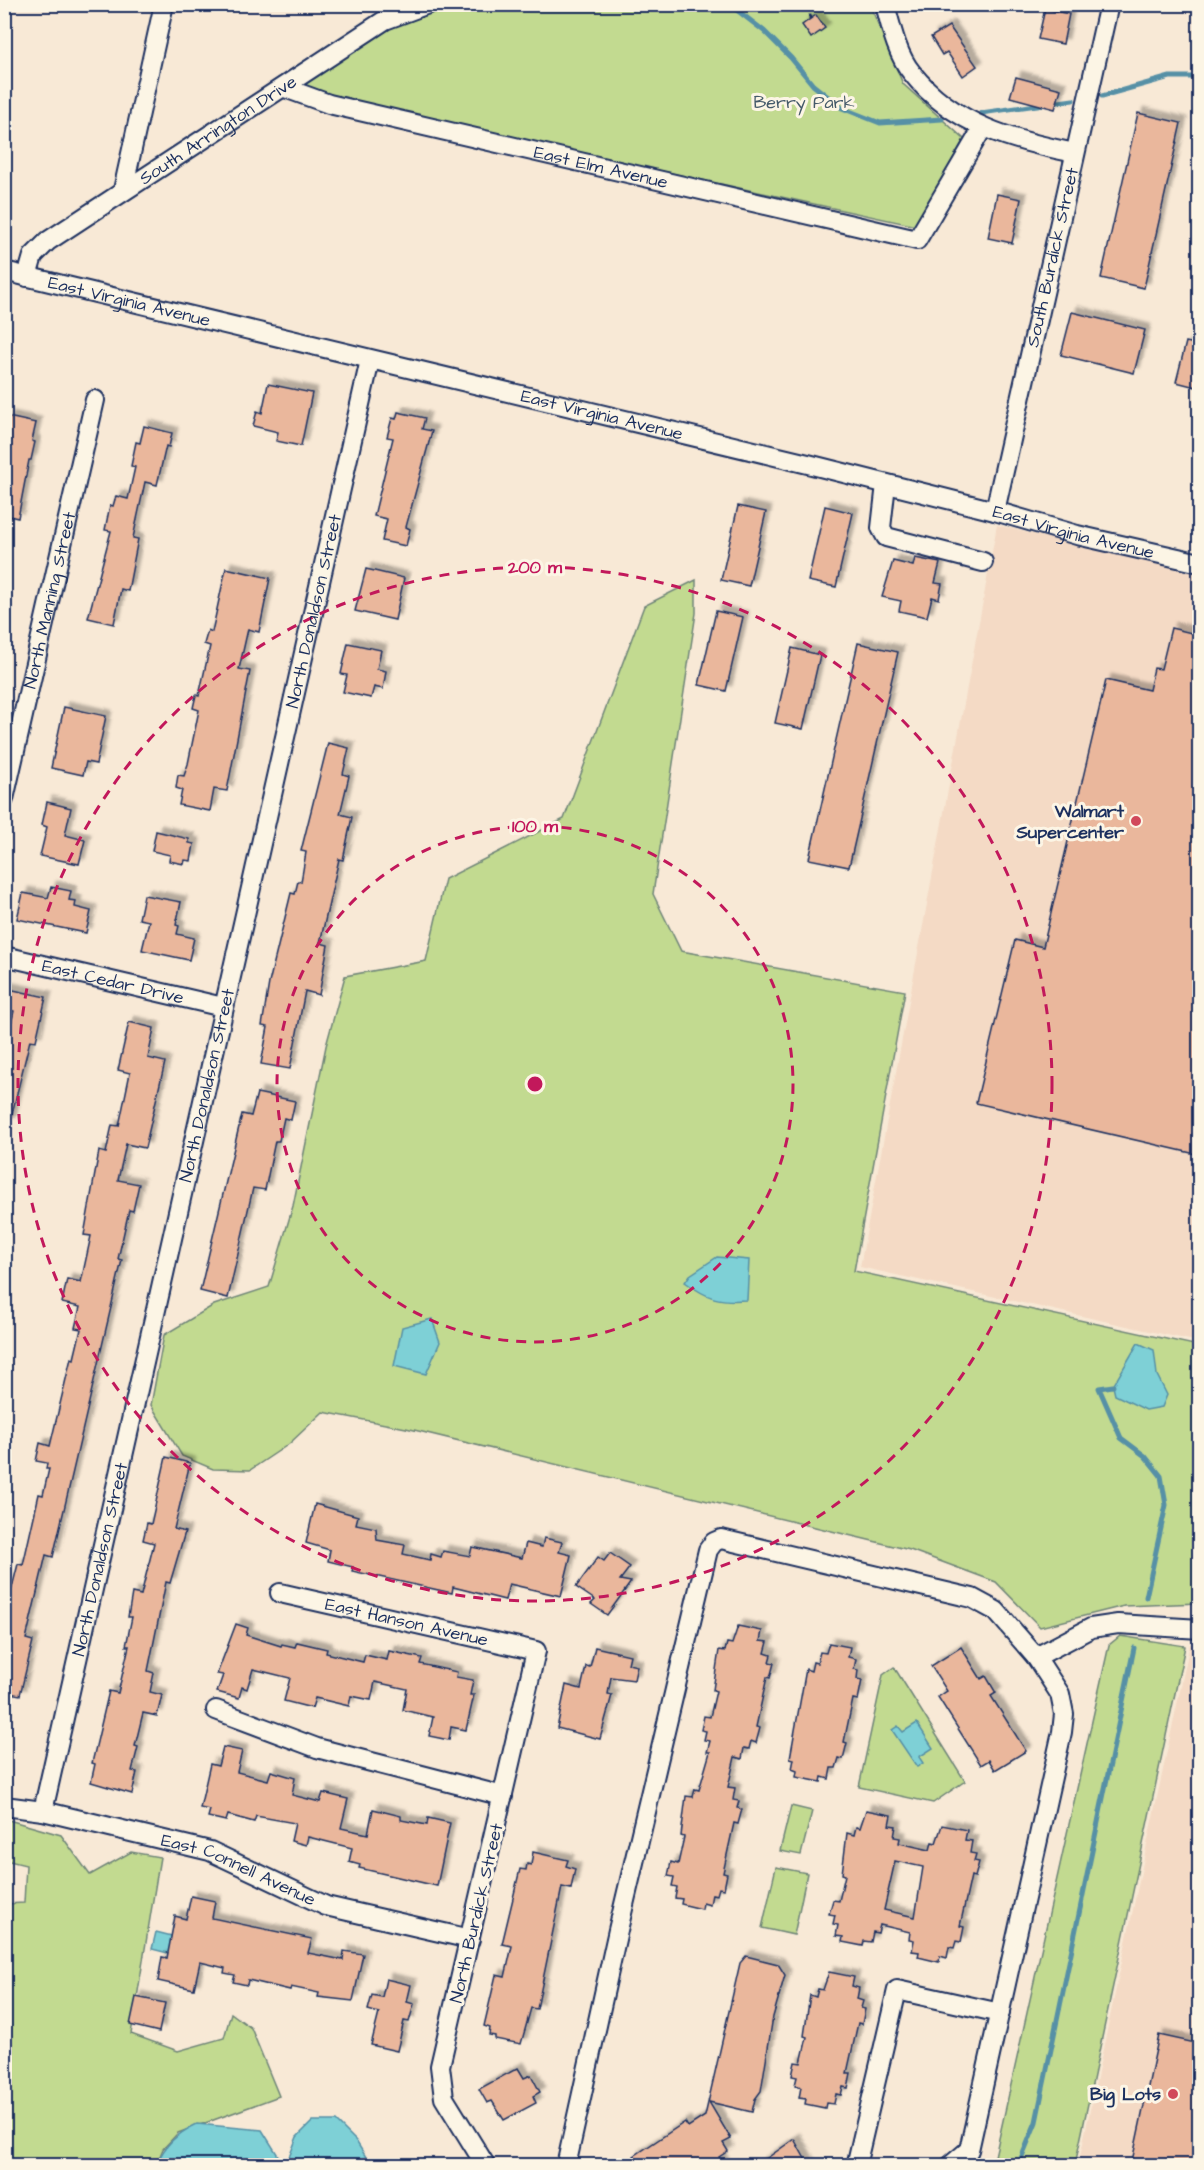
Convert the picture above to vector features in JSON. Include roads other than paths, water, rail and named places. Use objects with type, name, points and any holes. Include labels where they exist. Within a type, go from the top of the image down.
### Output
[{"type":"street","points":[[123,190],[164,4]]},
{"type":"street","name":"South Arrington Drive","points":[[27,277],[33,256],[48,241],[123,190],[285,88],[387,12],[428,4]]},
{"type":"street","points":[[885,4],[893,35],[911,73],[946,106],[982,129],[1024,143],[1075,153]]},
{"type":"street","name":"South Burdick Street","points":[[995,511],[1109,4]]},
{"type":"street","name":"East Elm Avenue","points":[[285,88],[329,104],[917,240],[982,129]]},
{"type":"street","name":"East Virginia Avenue","points":[[4,271],[886,484],[995,511],[1077,535],[1200,563]]},
{"type":"street","name":"North Donaldson Street","points":[[43,1811],[370,360]]},
{"type":"street","name":"North Manning Street","points":[[4,799],[95,400]]},
{"type":"street","points":[[886,484],[881,528],[886,537],[983,562]]},
{"type":"street","name":"East Cedar Drive","points":[[4,956],[223,1007]]},
{"type":"street","points":[[566,2166],[705,1562],[714,1542],[728,1540],[972,1598],[996,1611],[1036,1657],[1059,1694],[1064,1714],[969,2150],[950,2166]]},
{"type":"street","name":"East Hanson Avenue","points":[[280,1593],[536,1651]]},
{"type":"street","points":[[1036,1657],[1091,1628],[1118,1624],[1200,1629]]},
{"type":"street","name":"North Burdick Street","points":[[486,2166],[444,2098],[440,2066],[536,1651]]},
{"type":"street","points":[[216,1710],[317,1748],[503,1796]]},
{"type":"street","name":"East Connell Avenue","points":[[4,1806],[43,1811],[210,1851],[326,1906],[470,1939]]},
{"type":"street","points":[[856,2166],[897,1990],[1000,2013]]},
{"type":"water","points":[[717,1257],[749,1260],[747,1300],[714,1298],[685,1282],[690,1275]]},
{"type":"water","points":[[432,1319],[440,1342],[426,1374],[394,1366],[402,1327]]},
{"type":"water","points":[[1138,1343],[1154,1350],[1157,1375],[1167,1395],[1162,1407],[1146,1410],[1115,1395],[1113,1386]]},
{"type":"water","points":[[917,1723],[933,1748],[919,1757],[923,1763],[917,1767],[892,1730],[898,1726],[903,1732]]},
{"type":"water","points":[[156,1932],[180,1938],[176,1955],[152,1949]]},
{"type":"water","points":[[313,2121],[336,2121],[356,2141],[371,2165],[286,2165],[297,2137]]},
{"type":"water","points":[[197,2124],[262,2130],[284,2165],[156,2165],[172,2141]]},
{"type":"waterway","points":[[729,4],[764,31],[791,58],[813,85],[842,108],[880,123],[942,119]]},
{"type":"waterway","points":[[1102,96],[1170,77],[1200,77]]},
{"type":"waterway","points":[[981,113],[1073,100]]},
{"type":"waterway","points":[[1113,1386],[1099,1388],[1121,1438],[1145,1456],[1161,1476],[1166,1505],[1146,1597]]},
{"type":"waterway","points":[[1018,2166],[1036,2122],[1134,1648]]},
{"type":"place","name":"Walmart Supercenter","points":[[1136,821]]},
{"type":"place","name":"Big Lots","points":[[1173,2094]]},
{"type":"park label","name":"Berry Park","points":[[804,102]]}]
